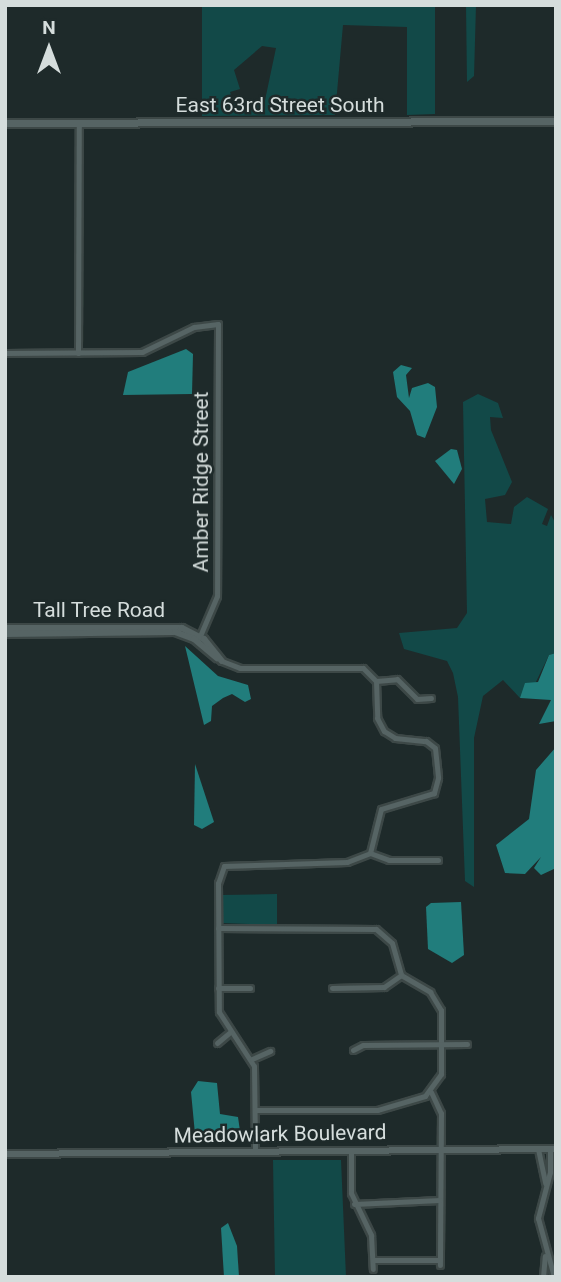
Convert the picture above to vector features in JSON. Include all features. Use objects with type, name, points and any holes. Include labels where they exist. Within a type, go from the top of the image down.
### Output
[{"type":"main road","name":"East 63rd Street South","points":[[5,123],[556,121]]},
{"type":"street","points":[[5,353],[78,353],[79,123]]},
{"type":"street","name":"Amber Ridge Street","points":[[78,353],[142,352],[194,327],[218,324],[217,596],[200,636]]},
{"type":"street","name":"Tall Tree Road","points":[[5,628],[173,627],[200,636]]},
{"type":"street","name":"Tall Tree Road","points":[[5,634],[176,632],[194,639],[222,661],[240,668],[358,667],[376,681],[397,679],[417,699],[431,698]]},
{"type":"street","points":[[200,636],[222,661]]},
{"type":"street","points":[[370,853],[382,808],[397,801],[428,798],[438,778],[433,746],[391,737],[381,728],[376,681]]},
{"type":"street","points":[[255,1152],[252,1059],[230,1032],[219,1012],[218,876],[223,864],[348,862],[370,853],[385,860],[438,860]]},
{"type":"street","points":[[218,928],[371,928],[390,934],[401,975],[437,1000],[441,1045],[440,1077],[431,1092],[377,1110],[255,1110]]},
{"type":"street","points":[[332,988],[384,987],[401,975]]},
{"type":"street","points":[[218,988],[250,988]]},
{"type":"street","points":[[216,1043],[230,1032]]},
{"type":"street","points":[[353,1050],[363,1045],[467,1044]]},
{"type":"street","points":[[252,1059],[270,1051]]},
{"type":"street","points":[[373,1260],[440,1262],[441,1113],[431,1092]]},
{"type":"street","points":[[538,1149],[539,1172],[545,1183]]},
{"type":"street","points":[[553,1149],[538,1220],[545,1253],[554,1277]]},
{"type":"street","name":"Meadowlark Boulevard","points":[[5,1154],[553,1149]]},
{"type":"street","points":[[351,1151],[354,1205],[371,1234],[373,1269]]},
{"type":"street","points":[[354,1205],[440,1200]]},
{"type":"street","points":[[543,1277],[545,1253]]},
{"type":"shaded area","points":[[202,5],[435,5],[435,114],[407,115],[407,27],[343,25],[335,115],[202,116]],"holes":[[[262,46],[276,48],[264,105],[235,105],[230,92],[240,89],[234,70]]]},
{"type":"shaded area","points":[[466,5],[476,5],[474,76],[467,82]]},
{"type":"shaded area","points":[[186,349],[193,354],[192,394],[123,395],[128,372]]},
{"type":"shaded area","points":[[401,365],[412,368],[406,375],[409,398],[412,388],[428,383],[435,387],[437,407],[425,438],[417,435],[410,411],[397,397],[393,372]]},
{"type":"shaded area","points":[[478,394],[498,403],[503,418],[490,417],[491,430],[512,482],[505,495],[485,499],[487,522],[511,524],[514,507],[527,497],[548,509],[542,524],[547,526],[551,515],[556,524],[556,653],[549,655],[533,688],[520,698],[503,680],[483,696],[474,738],[474,887],[465,881],[458,697],[453,673],[447,661],[404,649],[399,633],[457,628],[467,613],[463,402]]},
{"type":"shaded area","points":[[451,449],[457,450],[462,469],[454,484],[435,461]]},
{"type":"shaded area","points":[[185,646],[218,676],[248,685],[251,699],[245,702],[232,694],[223,698],[212,706],[211,721],[204,725]]},
{"type":"shaded area","points":[[556,653],[556,721],[539,724],[551,700],[520,698],[525,683],[538,682],[549,655]]},
{"type":"shaded area","points":[[556,747],[556,868],[541,875],[534,868],[541,857],[525,874],[505,873],[496,845],[529,819],[536,770]]},
{"type":"shaded area","points":[[195,764],[214,822],[202,829],[194,825]]},
{"type":"shaded area","points":[[277,894],[277,925],[221,923],[221,895]]},
{"type":"shaded area","points":[[461,902],[464,955],[452,963],[428,949],[426,907],[431,903]]},
{"type":"shaded area","points":[[198,1081],[217,1083],[220,1114],[238,1117],[240,1131],[195,1134],[191,1092]]},
{"type":"shaded area","points":[[273,1160],[341,1160],[346,1277],[275,1277]]},
{"type":"shaded area","points":[[228,1223],[237,1246],[239,1277],[224,1277],[221,1228]]}]
